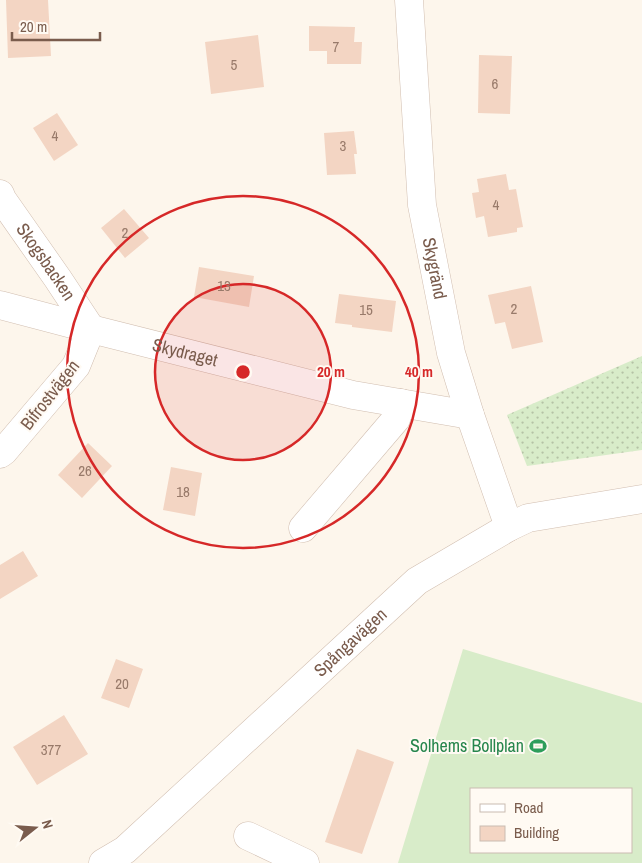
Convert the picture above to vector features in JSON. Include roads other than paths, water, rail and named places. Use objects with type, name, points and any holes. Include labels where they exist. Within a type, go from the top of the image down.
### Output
[{"type":"street","name":"Skygränd","points":[[409,0],[422,205],[451,353],[470,415],[509,527]]},
{"type":"street","name":"Skogsbacken","points":[[0,194],[2,200],[91,329]]},
{"type":"street","name":"Skydraget","points":[[0,305],[354,395],[470,415]]},
{"type":"street","name":"Bifrostvägen","points":[[0,454],[76,366],[91,329]]},
{"type":"street","points":[[303,528],[396,420],[401,403]]},
{"type":"street","name":"Spångavägen","points":[[103,863],[125,850],[417,581],[509,527],[528,518],[642,498]]},
{"type":"street","points":[[248,836],[305,863]]},
{"type":"place","name":"Solhems Bollplan","points":[[538,746]]}]
